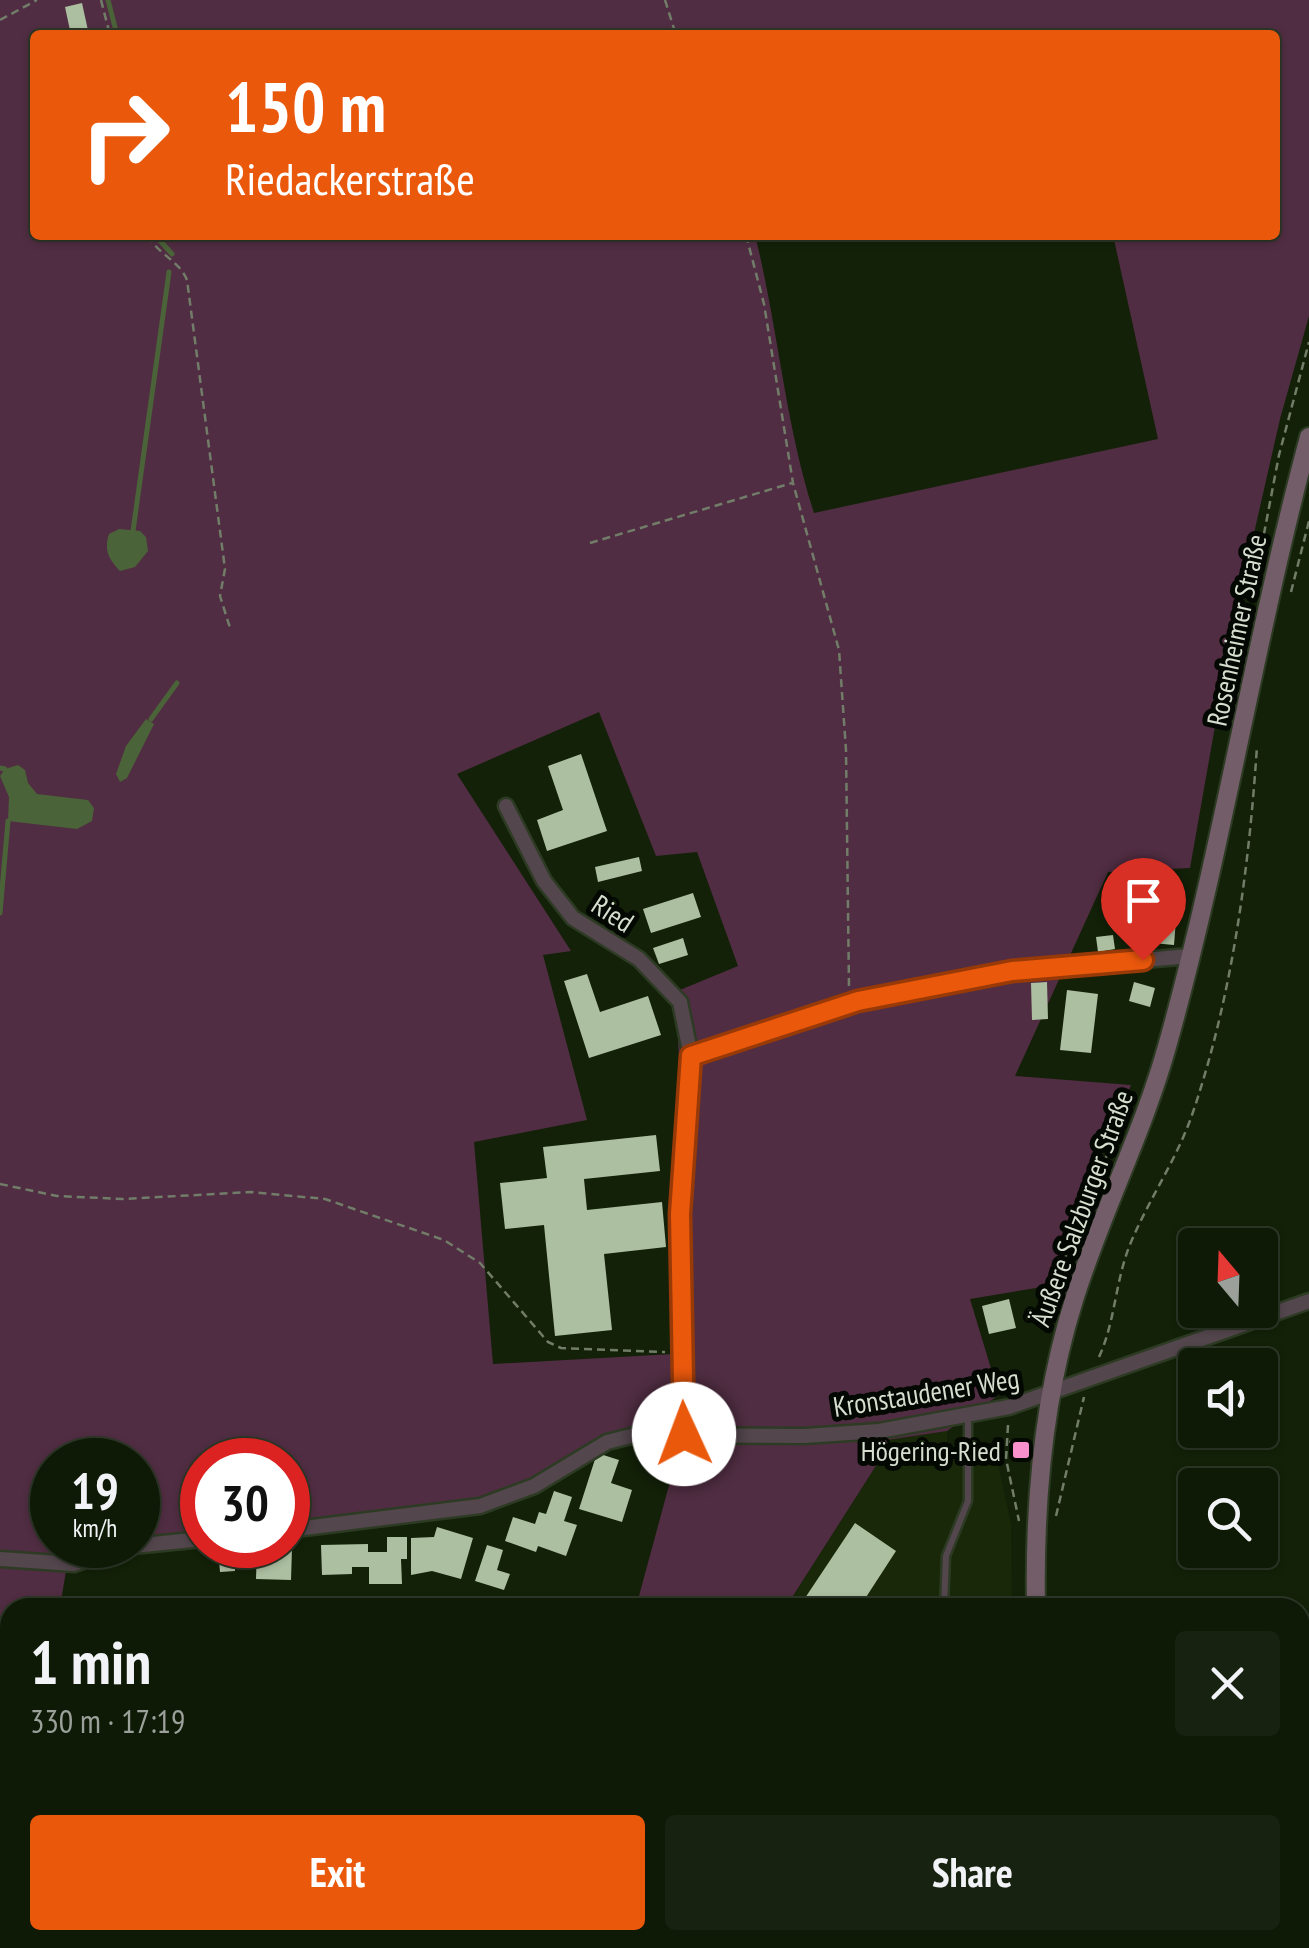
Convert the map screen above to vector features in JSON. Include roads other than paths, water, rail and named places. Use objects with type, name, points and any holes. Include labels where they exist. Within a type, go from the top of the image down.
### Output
[{"type":"main road","name":"Rosenheimer Straße","points":[[1221,835],[1290,509],[1309,437]]},
{"type":"main road","name":"Äußere Salzburger Straße","points":[[1036,1598],[1040,1499],[1050,1396],[1074,1298],[1167,1048],[1221,835]]},
{"type":"street","name":"Ried","points":[[506,806],[544,881],[572,918],[639,958],[680,1002],[691,1056],[680,1214],[684,1434]]},
{"type":"street","points":[[691,1056],[849,1004],[1012,971],[1191,956]]},
{"type":"street","name":"Kronstaudener Weg","points":[[310,1527],[480,1506],[534,1486],[607,1442],[635,1434],[804,1436],[880,1431],[1008,1407],[1050,1396],[1270,1311],[1309,1301]]},
{"type":"street","points":[[0,1559],[74,1564],[123,1547],[180,1541]]},
{"type":"lane","points":[[944,1598],[946,1556],[968,1501],[968,1414]]},
{"type":"waterway","points":[[108,0],[116,30]]},
{"type":"waterway","points":[[159,240],[172,254]]},
{"type":"waterway","points":[[133,531],[169,272]]},
{"type":"waterway","points":[[151,719],[177,683]]},
{"type":"waterway","points":[[0,768],[5,769]]},
{"type":"waterway","points":[[0,913],[8,821]]},
{"type":"place","name":"Högering-Ried","points":[[1021,1450]]}]
